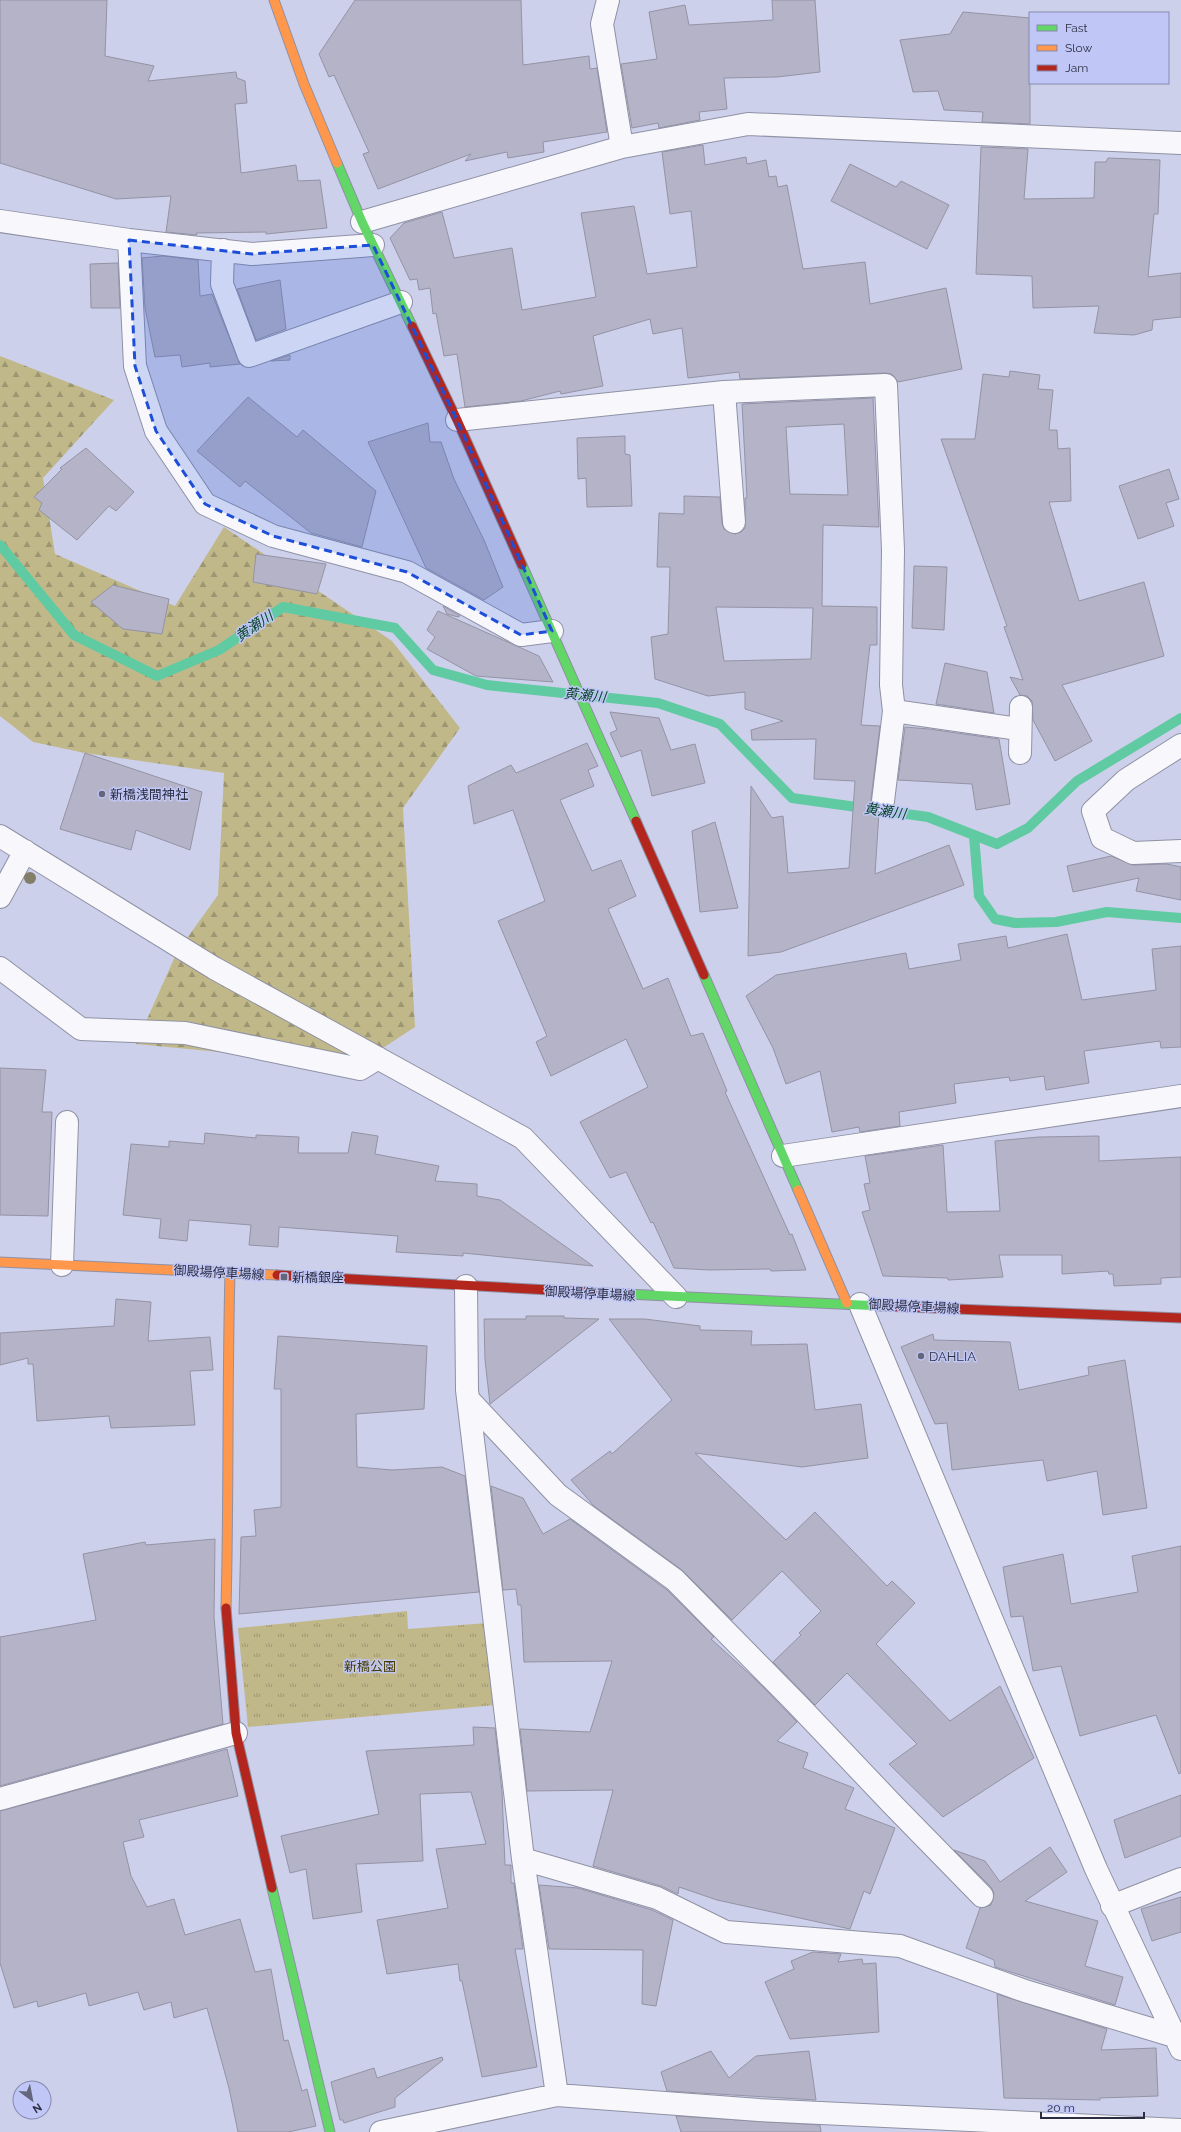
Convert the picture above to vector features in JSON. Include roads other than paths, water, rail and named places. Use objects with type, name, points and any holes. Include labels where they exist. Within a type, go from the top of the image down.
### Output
[{"type":"street","points":[[274,0],[304,84],[362,222],[457,420],[552,631],[783,1156],[853,1303],[1112,1906],[1178,2042]]},
{"type":"street","points":[[608,0],[602,24],[622,147]]},
{"type":"street","points":[[362,222],[622,147],[748,124],[1181,143]]},
{"type":"street","points":[[0,221],[129,240],[252,254],[373,245]]},
{"type":"street","points":[[129,240],[135,366],[156,431],[205,504],[273,536],[407,572],[521,635],[552,631]]},
{"type":"street","points":[[223,250],[222,284],[249,356],[401,302]]},
{"type":"street","points":[[457,420],[724,392],[886,385],[893,550],[891,684],[894,711],[883,801]]},
{"type":"street","points":[[724,392],[734,522]]},
{"type":"street","points":[[1020,753],[1019,729],[1021,707]]},
{"type":"street","points":[[894,711],[1019,729]]},
{"type":"street","points":[[1181,745],[1126,780],[1093,811],[1102,838],[1133,854],[1181,851]]},
{"type":"street","points":[[0,836],[214,968],[523,1138],[676,1297]]},
{"type":"street","points":[[0,897],[25,851]]},
{"type":"street","points":[[0,968],[81,1029],[185,1033],[360,1069],[378,1058]]},
{"type":"street","points":[[783,1156],[1181,1096]]},
{"type":"street","points":[[62,1265],[67,1122]]},
{"type":"street","name":"御殿場停車場線","points":[[0,1262],[230,1272],[676,1297],[853,1303],[1181,1318]]},
{"type":"street","points":[[230,1272],[227,1385],[229,1498],[226,1616],[236,1733],[330,2132]]},
{"type":"street","points":[[466,1286],[469,1400],[523,1859],[557,2095]]},
{"type":"street","points":[[469,1400],[558,1495],[674,1580],[798,1705],[982,1896]]},
{"type":"street","points":[[0,1799],[236,1733]]},
{"type":"street","points":[[523,1859],[657,1898],[726,1932],[900,1946],[1025,1991],[1178,2042]]},
{"type":"street","points":[[1112,1906],[1181,1879]]},
{"type":"street","points":[[381,2132],[557,2095],[775,2111],[1181,2130]]},
{"type":"waterway","name":"黄瀬川","points":[[0,545],[74,635],[157,676],[219,650],[283,607],[395,628],[433,670],[487,685],[658,703],[720,724],[792,798],[928,817],[997,844],[1028,828],[1077,781],[1181,718]]},
{"type":"waterway","points":[[974,836],[979,896],[995,919],[1015,923],[1056,922],[1107,912],[1181,918]]},
{"type":"place","name":"新橋浅間神社","points":[[102,794]]},
{"type":"place","name":"新橋銀座","points":[[284,1277]]},
{"type":"place","name":"DAHLIA","points":[[921,1356]]},
{"type":"park label","name":"新橋公園","points":[[370,1666]]}]
